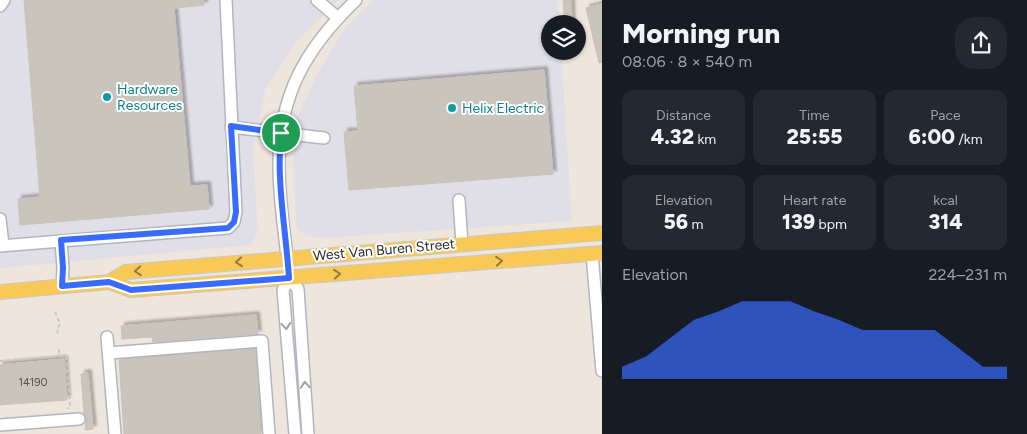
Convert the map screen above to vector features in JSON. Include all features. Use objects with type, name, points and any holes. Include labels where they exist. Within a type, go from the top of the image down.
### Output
[{"type":"main road","name":"West Van Buren Street","points":[[109,282],[126,272],[602,233]]},
{"type":"main road","points":[[597,253],[597,245],[602,242]]},
{"type":"main road","name":"West Van Buren Street","points":[[0,292],[109,282],[131,290],[597,253]]},
{"type":"main road","points":[[287,258],[289,278]]},
{"type":"street","points":[[0,6],[4,0]]},
{"type":"street","points":[[0,219],[2,246],[228,228],[234,222],[236,212],[226,0]]},
{"type":"street","points":[[317,0],[338,18]]},
{"type":"street","points":[[287,258],[279,167],[281,133],[285,110],[302,67],[321,38],[356,0]]},
{"type":"street","points":[[231,126],[324,138]]},
{"type":"street","points":[[459,200],[462,244]]},
{"type":"street","points":[[61,240],[62,286]]},
{"type":"street","points":[[597,253],[602,371]]},
{"type":"street","points":[[295,434],[283,290],[289,278],[298,289],[308,434]]},
{"type":"street","points":[[108,337],[115,434]]},
{"type":"street","points":[[109,354],[262,341],[269,434]]},
{"type":"street","points":[[1,434],[0,425],[79,419]]},
{"type":"path","points":[[55,312],[60,324],[57,329],[58,334]]},
{"type":"path","points":[[58,349],[61,356]]},
{"type":"path","points":[[0,361],[66,356],[70,405],[65,412]]},
{"type":"shaded area","points":[[0,0],[339,0],[297,40],[265,90],[253,150],[258,232],[251,245],[0,268]]},
{"type":"shaded area","points":[[373,0],[558,0],[559,15],[541,15],[541,60],[562,60],[572,221],[323,238],[305,235],[297,229],[293,167],[296,119],[321,67],[347,26]]},
{"type":"building","name":"Hardware Resources","points":[[24,0],[204,0],[204,5],[174,8],[190,186],[207,185],[209,209],[20,225],[18,199],[40,197]]},
{"type":"building","points":[[563,0],[571,0],[572,15],[564,15]]},
{"type":"building","points":[[602,4],[602,62],[599,63],[586,8]]},
{"type":"building","name":"Helix Electric","points":[[544,70],[553,174],[349,190],[344,132],[358,131],[354,86]]},
{"type":"building","points":[[256,315],[258,334],[153,342],[152,337],[122,339],[121,326]]},
{"type":"building","points":[[255,349],[261,434],[124,434],[119,360]]},
{"type":"building","points":[[64,359],[67,400],[0,405],[0,365]]},
{"type":"building","points":[[88,373],[93,429],[85,430],[86,419],[81,374]]},
{"type":"place","name":"Hardware Resources","points":[[107,97]]},
{"type":"place","name":"Helix Electric","points":[[452,108]]},
{"type":"route","points":[[231,126],[281,133],[279,167],[289,278],[131,290],[109,282],[62,286],[61,240],[228,228],[234,222],[236,212],[231,126]]}]
